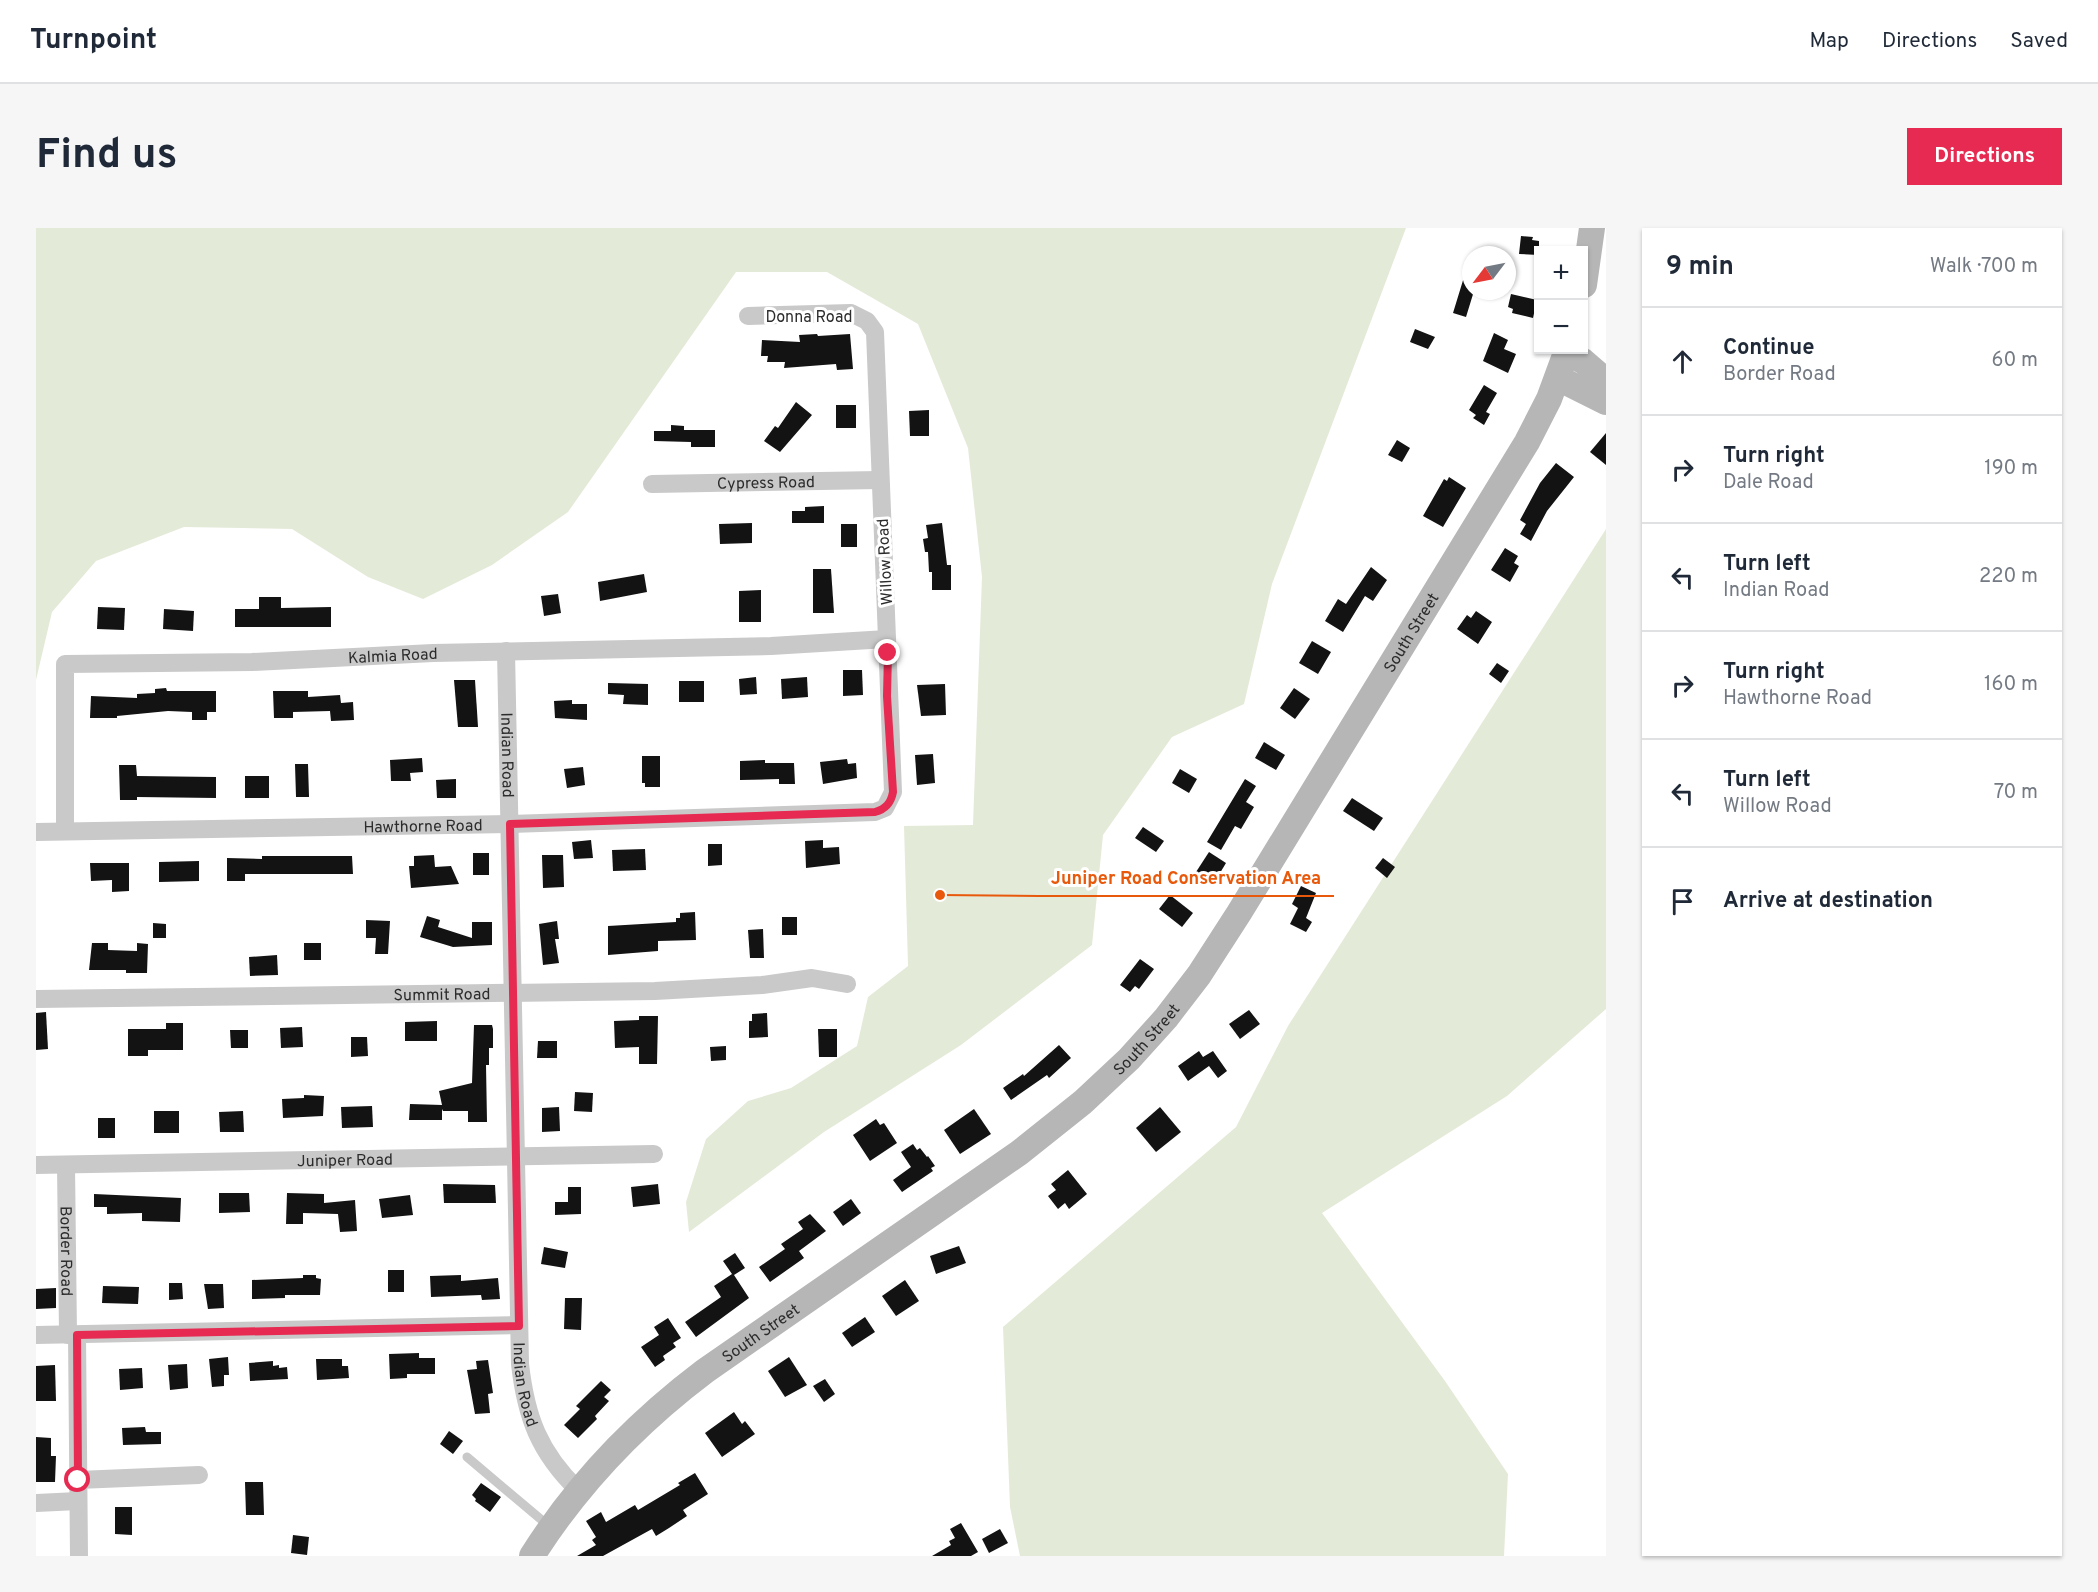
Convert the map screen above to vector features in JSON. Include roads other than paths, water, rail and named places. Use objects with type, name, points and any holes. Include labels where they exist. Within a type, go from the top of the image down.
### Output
[{"type":"main road","points":[[1588,256],[1592,228]]},
{"type":"main road","name":"South Street","points":[[532,1556],[550,1527],[578,1490],[610,1454],[677,1392],[1035,1141],[1115,1074],[1154,1033],[1199,975],[1239,914],[1527,442],[1558,378],[1566,354]]},
{"type":"main road","points":[[1572,354],[1606,381]]},
{"type":"main road","points":[[1558,378],[1606,402]]},
{"type":"street","name":"Donna Road","points":[[748,316],[851,313],[867,321]]},
{"type":"street","name":"Willow Road","points":[[867,321],[875,332],[877,345],[879,480],[893,792],[888,805]]},
{"type":"street","name":"Cypress Road","points":[[652,484],[879,480]]},
{"type":"street","name":"Kalmia Road","points":[[65,831],[65,664],[252,662],[506,651],[771,646],[887,639]]},
{"type":"street","name":"Indian Road","points":[[506,651],[521,1378],[530,1417],[546,1455],[578,1490]]},
{"type":"street","name":"Hawthorne Road","points":[[65,831],[510,824],[875,812],[888,805]]},
{"type":"street","points":[[36,832],[65,831]]},
{"type":"street","name":"Summit Road","points":[[36,999],[514,991],[655,991],[772,985],[812,978],[847,984]]},
{"type":"street","name":"Juniper Road","points":[[36,1165],[654,1154]]},
{"type":"street","name":"Border Road","points":[[66,1165],[79,1556]]},
{"type":"street","points":[[36,1335],[519,1326]]},
{"type":"street","points":[[78,1480],[199,1474]]},
{"type":"street","points":[[36,1503],[78,1501]]},
{"type":"lane","points":[[467,1457],[550,1527]]},
{"type":"place","name":"Juniper Road Conservation Area","points":[[940,895]]}]
